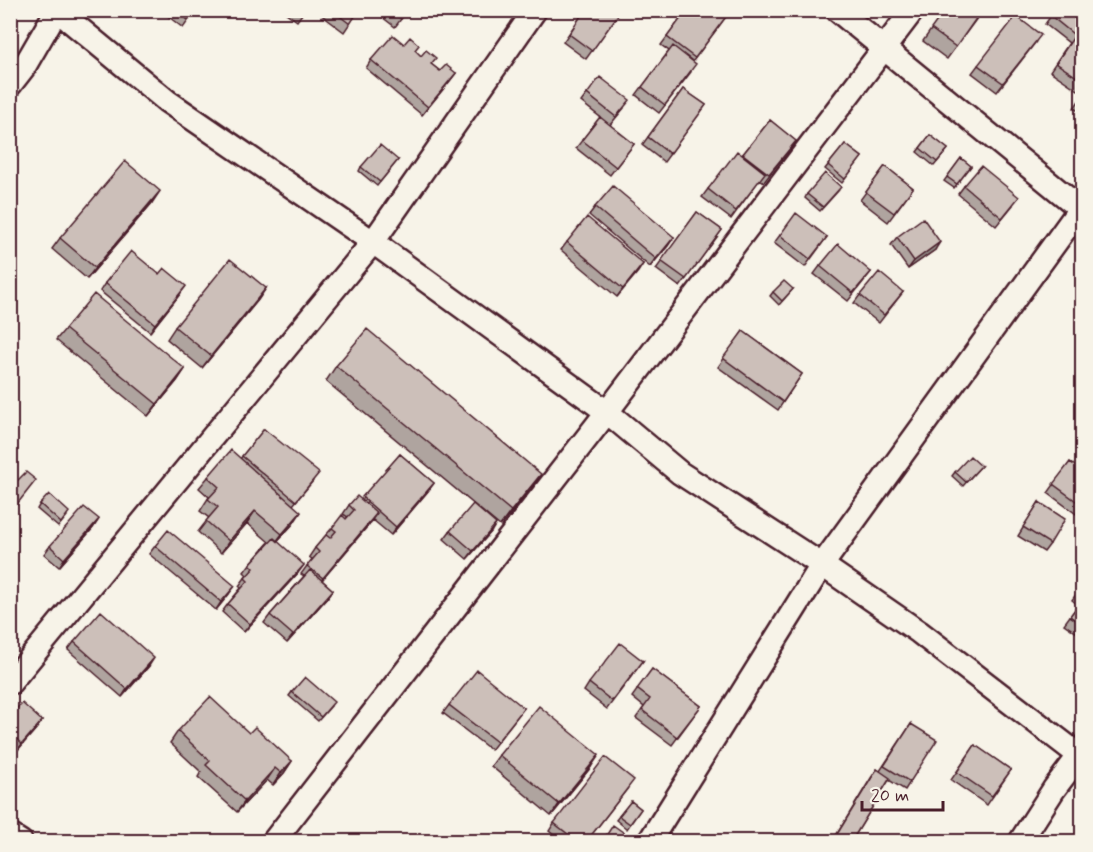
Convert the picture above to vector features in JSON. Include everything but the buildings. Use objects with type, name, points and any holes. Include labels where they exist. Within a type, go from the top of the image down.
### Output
[{"type":"street","points":[[10,683],[373,242],[535,10]]},
{"type":"street","points":[[649,842],[822,565],[1082,208],[837,10]]},
{"type":"street","points":[[273,842],[607,412],[913,10]]},
{"type":"street","points":[[10,85],[24,67],[58,11],[167,101],[373,242],[607,412],[680,473],[822,565],[919,632],[1082,756],[1054,789],[1020,842]]},
{"type":"street","points":[[10,835],[21,842]]}]
